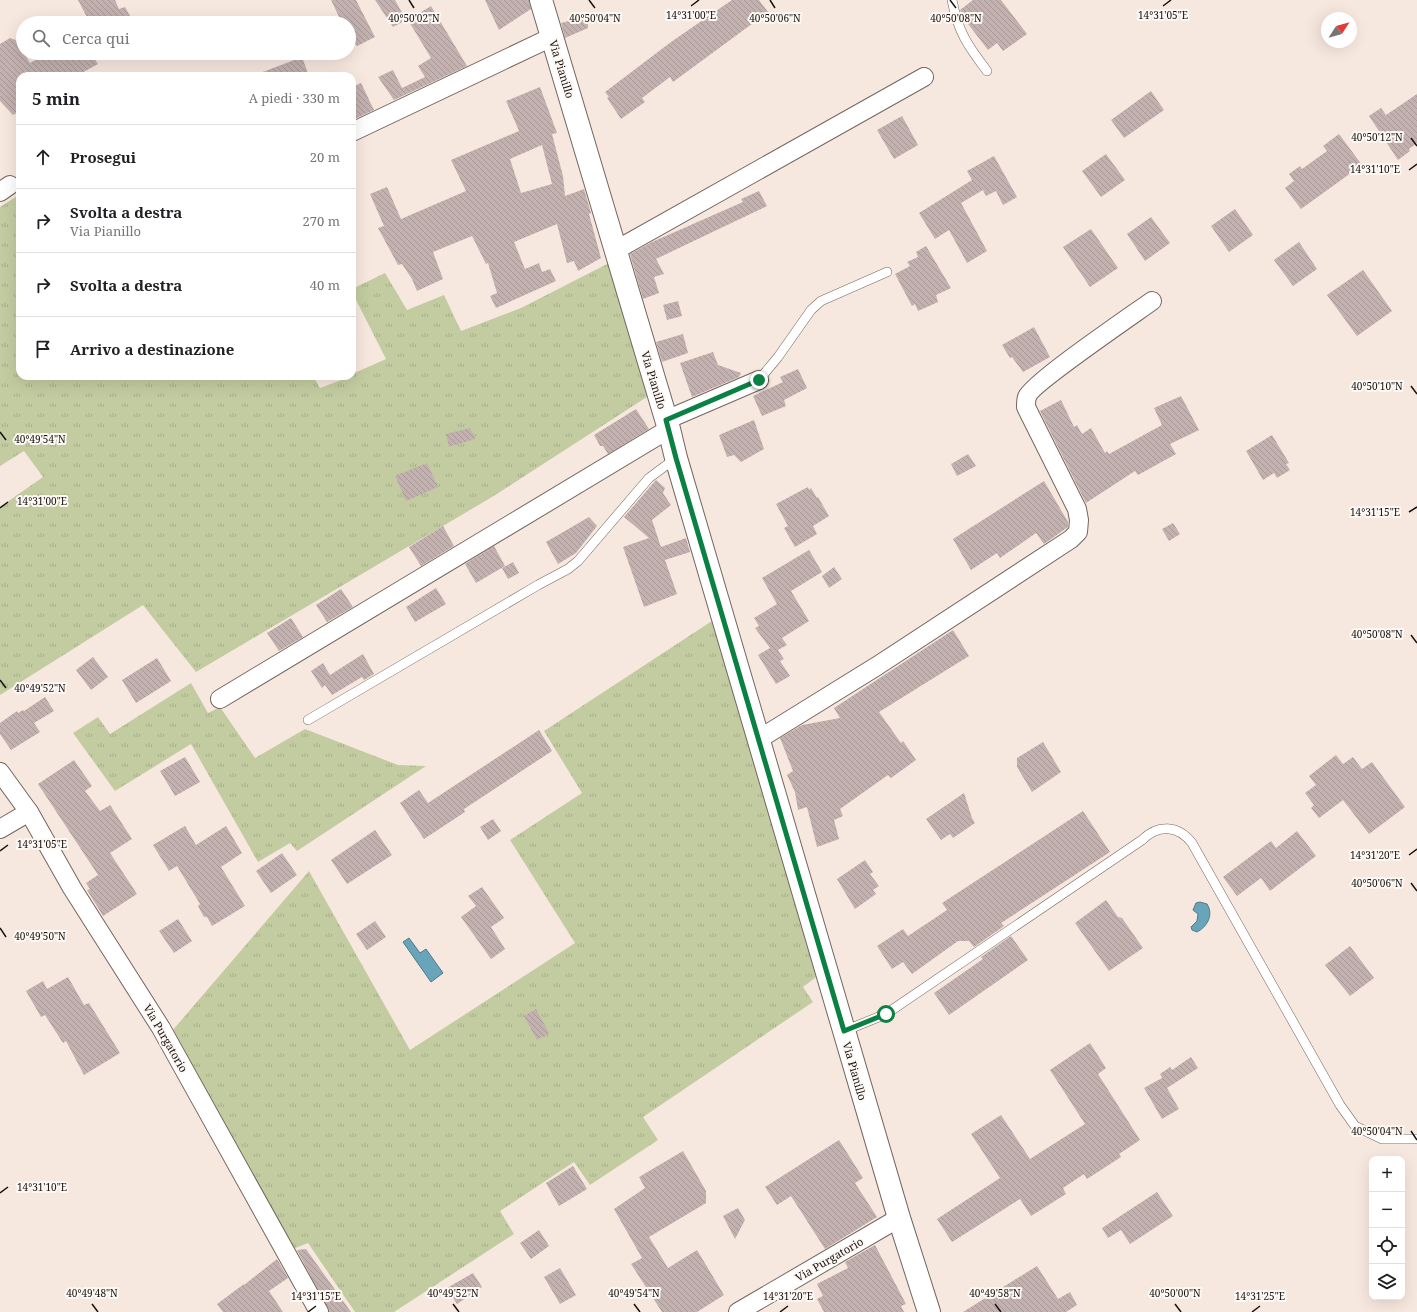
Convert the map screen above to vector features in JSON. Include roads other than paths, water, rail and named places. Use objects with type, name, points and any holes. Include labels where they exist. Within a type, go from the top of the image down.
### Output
[{"type":"street","name":"Via Pianillo","points":[[542,0],[668,425],[676,458],[899,1218],[929,1312]]},
{"type":"street","points":[[356,130],[552,37]]},
{"type":"street","points":[[616,250],[924,77]]},
{"type":"street","points":[[759,739],[877,666],[1070,539],[1078,532],[1079,520],[1077,509],[1026,407],[1027,397],[1040,383],[1152,301]]},
{"type":"street","points":[[220,699],[668,425],[759,380]]},
{"type":"street","name":"Via Purgatorio","points":[[0,772],[29,812],[72,888],[161,1028],[319,1312]]},
{"type":"street","points":[[0,829],[29,812]]},
{"type":"street","name":"Via Purgatorio","points":[[738,1312],[899,1218]]},
{"type":"lane","points":[[952,0],[956,21],[968,46],[988,71]]},
{"type":"lane","points":[[759,380],[778,357],[811,310],[820,301],[887,272]]},
{"type":"lane","points":[[308,720],[538,585],[568,569],[578,561],[649,478],[676,458]]},
{"type":"lane","points":[[844,1031],[886,1014],[1142,840],[1149,833],[1158,829],[1168,828],[1178,830],[1186,835],[1192,843],[1340,1105],[1355,1126],[1382,1139],[1417,1139]]},
{"type":"water","points":[[1200,902],[1207,904],[1210,916],[1204,927],[1197,932],[1192,930],[1191,927],[1197,921],[1198,914],[1193,910],[1196,903]]},
{"type":"water","points":[[409,938],[420,953],[426,949],[443,973],[431,982],[403,942]]}]
